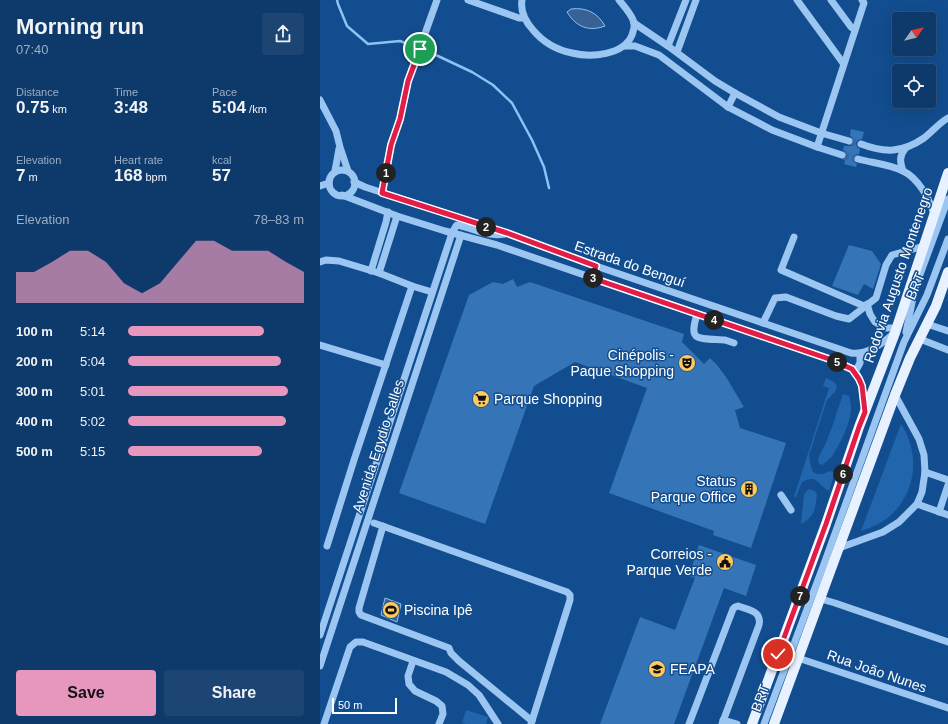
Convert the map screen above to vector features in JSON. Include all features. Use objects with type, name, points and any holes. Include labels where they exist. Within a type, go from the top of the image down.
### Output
[{"type":"main road","name":"Rodovia Augusto Montenegro","points":[[752,724],[826,524],[859,427],[895,330],[948,173]]},
{"type":"main road","points":[[774,724],[895,395],[910,358],[937,302],[948,272]]},
{"type":"street","points":[[382,193],[391,145],[400,119],[408,81],[437,0]]},
{"type":"street","points":[[468,0],[519,18],[524,18]]},
{"type":"street","points":[[522,0],[524,18],[528,25],[541,38],[555,48],[581,55],[608,53],[624,46],[635,46],[659,55],[728,107],[772,130],[817,147],[842,154]]},
{"type":"street","points":[[619,0],[625,6],[634,23],[735,94],[779,117],[849,141]]},
{"type":"street","points":[[668,46],[686,0]]},
{"type":"street","points":[[677,52],[696,0]]},
{"type":"street","points":[[797,0],[843,63]]},
{"type":"street","points":[[831,0],[851,27],[855,29]]},
{"type":"street","points":[[817,147],[863,1]]},
{"type":"street","points":[[683,8],[692,11]]},
{"type":"street","points":[[624,46],[631,37],[634,23]]},
{"type":"street","points":[[709,93],[715,81]]},
{"type":"street","points":[[728,107],[735,94]]},
{"type":"street","points":[[320,101],[336,131],[348,171],[354,178],[352,190],[349,193],[342,195],[334,193],[331,190],[329,183],[330,178],[335,171],[340,147]]},
{"type":"street","points":[[861,144],[893,151],[904,149],[924,138],[948,118]]},
{"type":"street","points":[[869,162],[874,148]]},
{"type":"street","points":[[903,171],[900,164],[900,158],[904,149]]},
{"type":"street","points":[[858,159],[895,168],[908,174],[918,183],[927,195],[932,205],[934,215]]},
{"type":"street","points":[[335,171],[348,171]]},
{"type":"street","name":"Estrada do Benguí","points":[[354,182],[365,188],[507,233],[596,266],[851,353],[860,353]]},
{"type":"street","points":[[320,186],[329,183]]},
{"type":"street","name":"Estrada do Benguí","points":[[342,195],[397,216],[497,245],[832,360],[855,372]]},
{"type":"street","name":"BRT","points":[[904,342],[915,288],[948,199]]},
{"type":"street","points":[[371,271],[388,212]]},
{"type":"street","points":[[379,273],[397,216]]},
{"type":"street","points":[[452,233],[457,225],[488,235],[507,233]]},
{"type":"street","name":"Avenida Egydio Salles","points":[[320,635],[452,233]]},
{"type":"street","name":"Avenida Egydio Salles","points":[[320,666],[462,235]]},
{"type":"street","points":[[794,238],[782,270],[866,305],[875,322],[886,328],[895,330],[885,341],[874,348],[860,353],[860,363],[855,372],[862,386],[865,412]]},
{"type":"street","name":"BRT","points":[[764,724],[824,564],[904,342],[927,295],[948,239]]},
{"type":"street","points":[[763,323],[775,298],[786,297],[836,316],[849,319],[876,298],[886,265],[892,255],[924,246]]},
{"type":"street","points":[[320,262],[326,260],[339,261],[379,273],[432,292]]},
{"type":"street","points":[[592,278],[596,266]]},
{"type":"street","points":[[328,546],[354,460],[412,286]]},
{"type":"street","points":[[697,314],[694,326],[694,333],[696,336],[700,339],[726,340],[734,343]]},
{"type":"street","points":[[927,324],[948,331]]},
{"type":"street","points":[[920,339],[948,350]]},
{"type":"street","points":[[320,345],[386,365]]},
{"type":"street","points":[[839,548],[883,532],[899,522],[917,504],[922,492],[925,472],[924,455],[919,439],[895,395]]},
{"type":"street","points":[[925,472],[948,480]]},
{"type":"street","points":[[939,512],[948,486]]},
{"type":"street","points":[[781,495],[791,510]]},
{"type":"street","points":[[917,504],[948,515]]},
{"type":"street","points":[[374,523],[383,526],[566,592],[570,595],[570,600],[532,723],[459,661],[451,653],[449,648],[361,615],[359,612],[383,526]]},
{"type":"street","points":[[821,599],[835,602],[948,642]]},
{"type":"street","points":[[689,724],[733,609],[735,606],[738,606],[756,613],[759,615],[760,620],[722,722],[737,724]]},
{"type":"street","points":[[324,724],[350,647],[356,642],[363,642],[446,672],[468,685],[479,695],[498,724]]},
{"type":"street","name":"Rua João Nunes","points":[[798,658],[948,708]]},
{"type":"street","points":[[413,661],[408,676],[409,684],[414,691],[436,701],[442,706],[443,714],[439,724]]},
{"type":"shaded area","points":[[571,9],[587,10],[595,14],[605,26],[599,28],[588,28],[579,25],[567,12]]},
{"type":"shaded area","points":[[826,378],[834,382],[837,386],[835,392],[827,400],[809,455],[813,472],[823,474],[830,471],[835,472],[829,491],[817,481],[811,479],[802,482],[796,497],[794,497],[829,388],[823,386]]},
{"type":"shaded area","points":[[843,394],[849,396],[851,404],[850,419],[833,455],[822,465],[819,464],[818,459],[832,427]]},
{"type":"shaded area","points":[[901,424],[911,447],[913,471],[911,483],[900,505],[888,518],[881,523],[861,531]]},
{"type":"shaded area","points":[[809,489],[815,491],[817,494],[815,508],[810,518],[801,524],[804,494]]},
{"type":"shaded area","name":"Piscina Ipê","points":[[385,598],[401,604],[397,622],[381,615]]},
{"type":"shaded area","points":[[466,710],[488,717],[486,724],[462,723]]},
{"type":"building","points":[[851,129],[864,132],[862,139],[858,140],[856,143],[857,147],[860,149],[859,154],[855,155],[853,158],[854,162],[857,164],[856,167],[844,164],[845,160],[843,160],[847,156],[846,152],[843,150],[844,146],[851,146],[854,142],[853,138],[850,136]]},
{"type":"building","points":[[849,245],[872,251],[881,264],[873,289],[864,284],[858,295],[832,286]]},
{"type":"building","name":"Parque Shopping","points":[[513,279],[517,287],[530,282],[684,334],[682,342],[704,364],[710,358],[717,365],[744,407],[735,410],[740,428],[786,443],[751,548],[713,535],[714,531],[609,493],[647,388],[575,362],[534,386],[485,524],[399,493],[469,295],[493,282],[503,284]]},
{"type":"building","name":"FEAPA","points":[[699,545],[756,565],[746,596],[724,588],[674,724],[600,724],[640,617],[675,630],[695,578],[689,576]]},
{"type":"waterway","points":[[337,0],[347,26],[368,44],[400,41],[438,56],[472,72],[493,85],[512,103],[532,140],[544,167],[549,188]]},
{"type":"tunnel","points":[[849,141],[861,144]]},
{"type":"tunnel","points":[[842,155],[858,159]]},
{"type":"place","name":"Cinépolis - Paque Shopping","points":[[687,363]]},
{"type":"place","name":"Parque Shopping","points":[[481,399]]},
{"type":"place","name":"Status Parque Office","points":[[749,489]]},
{"type":"place","name":"Correios - Parque Verde","points":[[725,562]]},
{"type":"place","name":"Piscina Ipê","points":[[391,610]]},
{"type":"place","name":"FEAPA","points":[[657,669]]},
{"type":"route","points":[[420,49],[408,81],[400,119],[391,145],[382,193],[507,233],[596,266],[592,278],[832,360],[852,369],[855,372],[862,386],[865,412],[778,654]]}]
